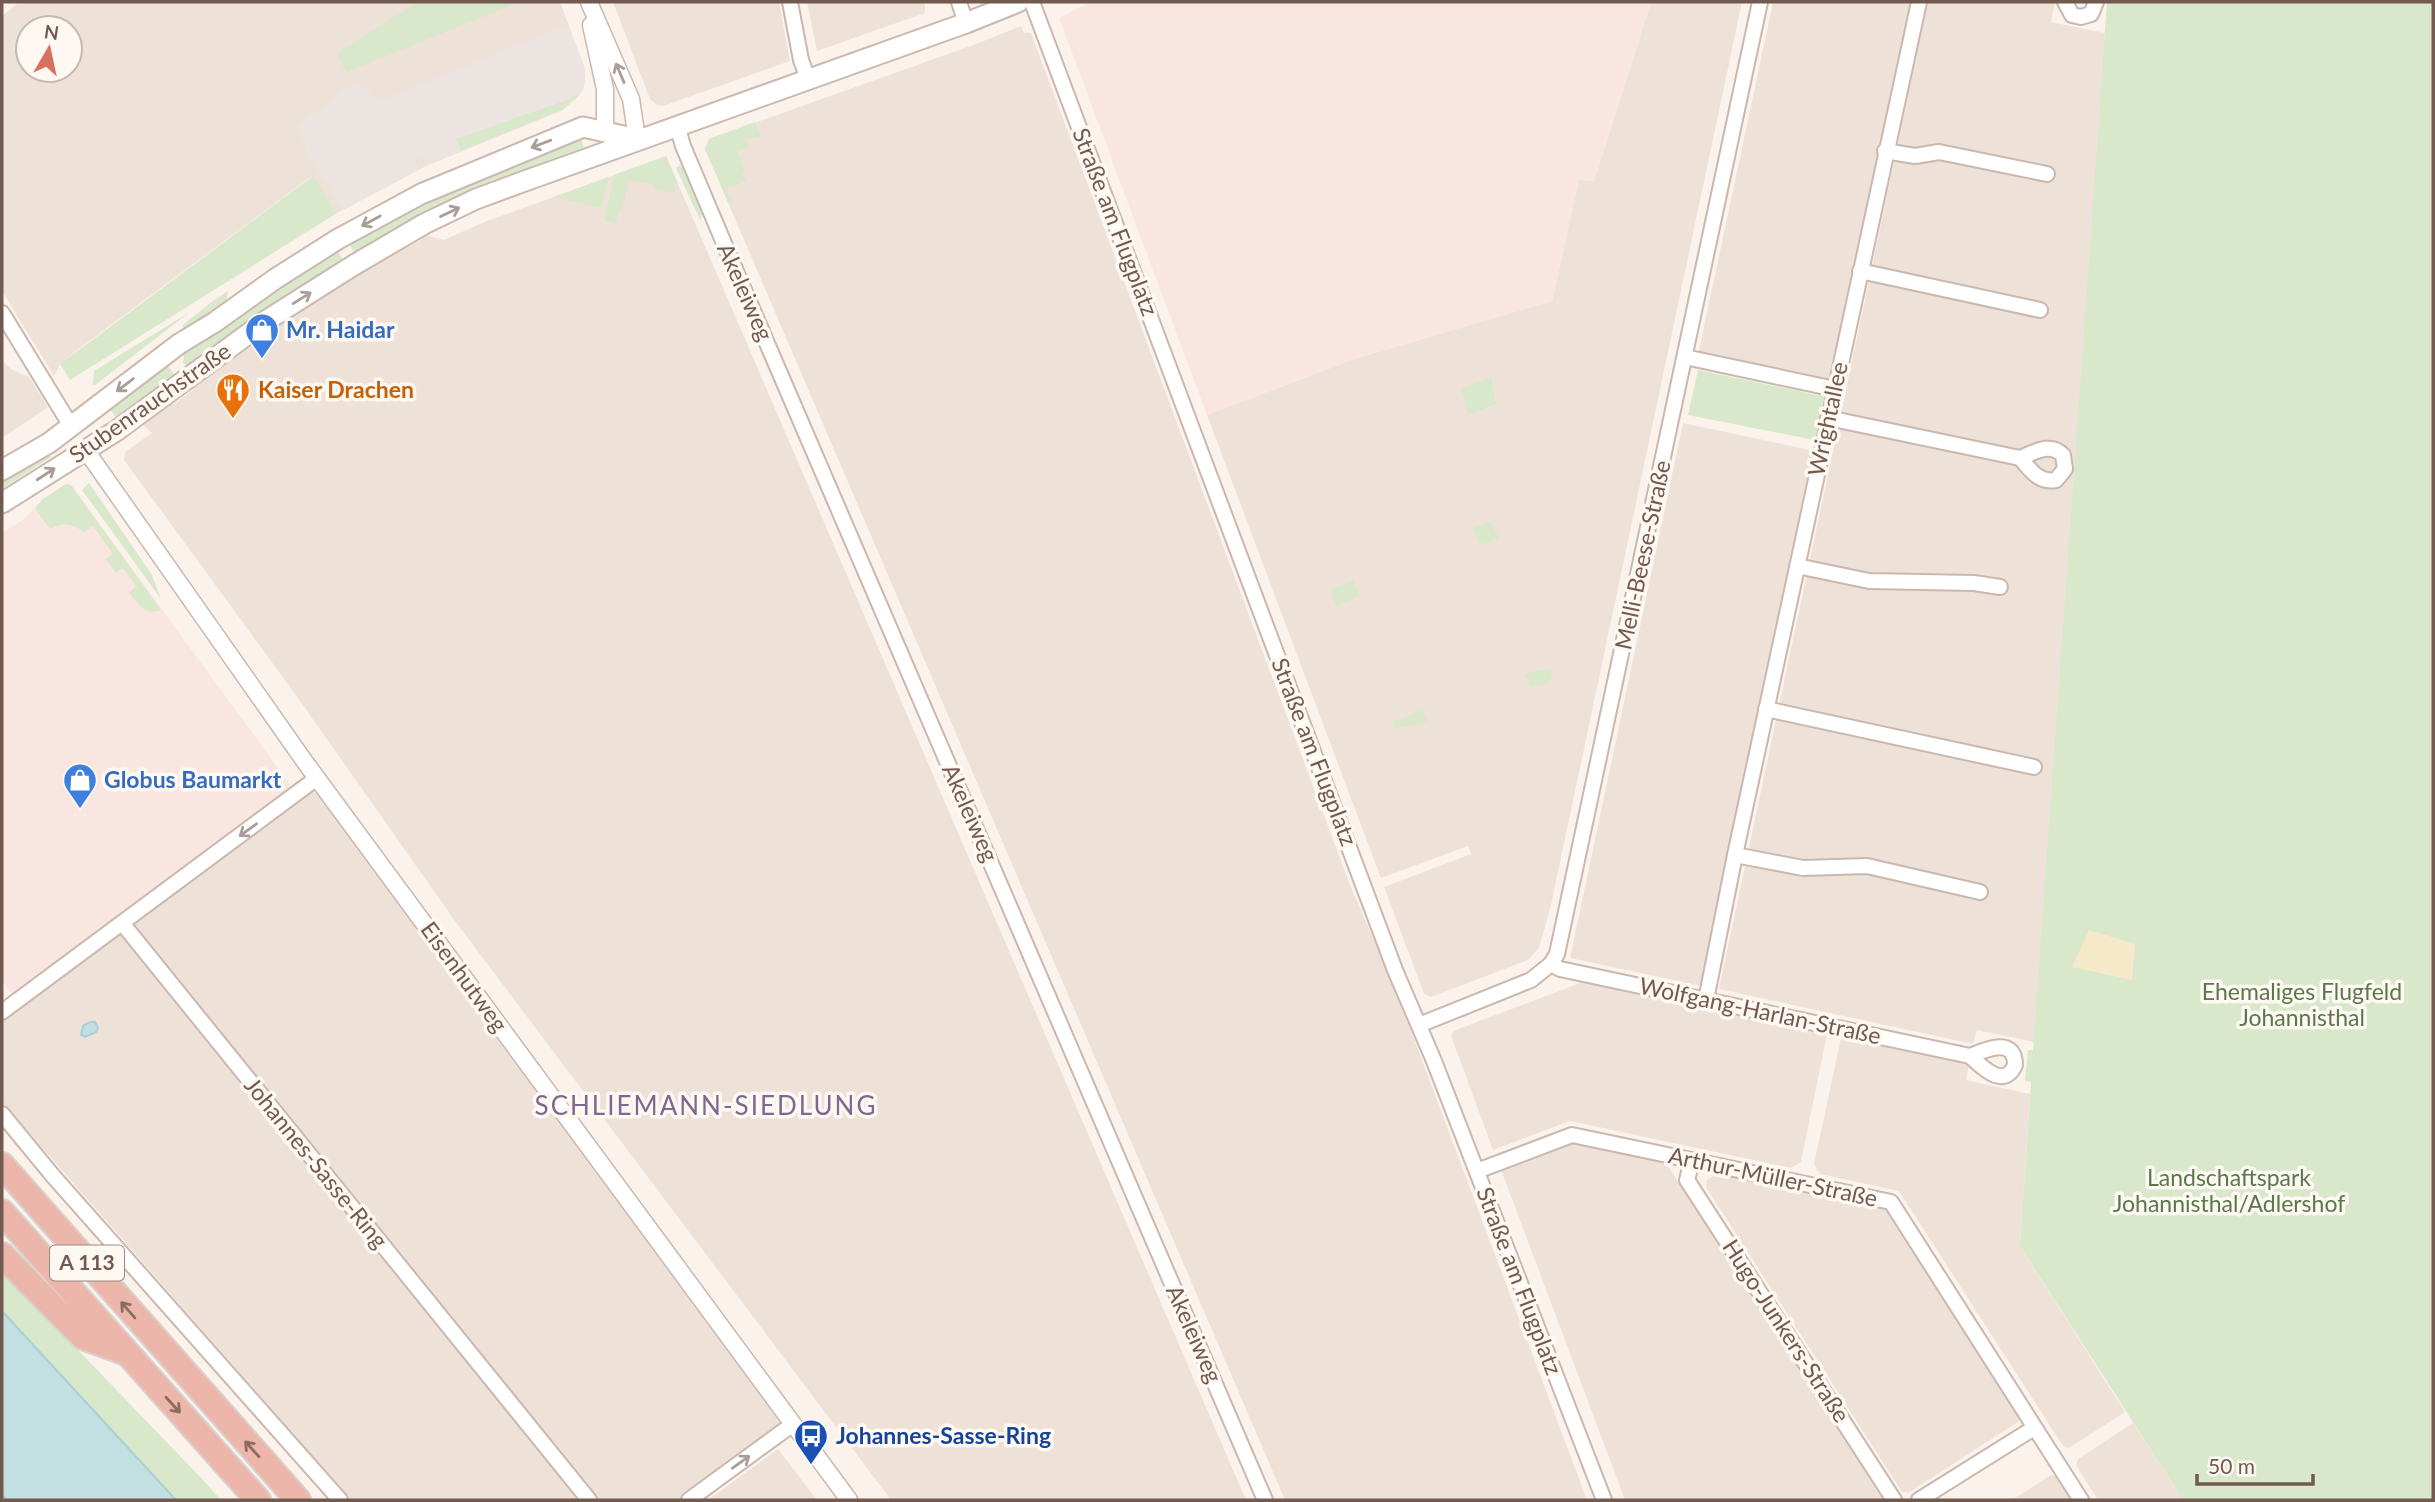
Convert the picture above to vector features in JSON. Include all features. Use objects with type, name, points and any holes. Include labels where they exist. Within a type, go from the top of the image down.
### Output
[{"type":"highway","name":"A 113","points":[[2,1165],[298,1500]]},
{"type":"highway","name":"A 113","points":[[2,1212],[258,1500]]},
{"type":"highway","points":[[2,1255],[83,1337],[128,1354]]},
{"type":"main road","name":"Stubenrauchstraße","points":[[2,503],[144,412],[267,320],[424,224],[476,200],[637,139],[966,23],[1018,2]]},
{"type":"main road","name":"Stubenrauchstraße","points":[[2,470],[49,443],[179,344],[215,323],[275,278],[347,234],[431,188],[583,127],[637,139]]},
{"type":"main road","points":[[71,426],[85,449]]},
{"type":"street","points":[[587,2],[605,89],[605,132]]},
{"type":"street","points":[[587,2],[631,99],[637,139]]},
{"type":"street","points":[[790,2],[801,60],[808,79]]},
{"type":"street","points":[[959,2],[966,23]]},
{"type":"street","name":"Straße am Flugplatz","points":[[1032,2],[1395,970],[1477,1171],[1604,1500]]},
{"type":"street","name":"Melli-Beese-Straße","points":[[1551,964],[1561,940],[1760,2]]},
{"type":"street","name":"Wrightallee","points":[[1706,1000],[1828,418],[1919,2]]},
{"type":"street","points":[[2065,2],[2068,11],[2081,17],[2091,14],[2096,2]]},
{"type":"street","name":"Akeleiweg","points":[[677,125],[683,146],[726,248],[1265,1500]]},
{"type":"street","points":[[1885,151],[1915,156],[1939,152],[2048,174]]},
{"type":"street","points":[[1860,271],[2040,310]]},
{"type":"street","points":[[2,313],[71,426]]},
{"type":"street","points":[[1685,357],[1835,389]]},
{"type":"street","points":[[1828,418],[2020,458]]},
{"type":"street","name":"Eisenhutweg","points":[[85,449],[317,778],[849,1500]]},
{"type":"street","points":[[1797,566],[1869,581],[1973,583],[2000,587]]},
{"type":"street","points":[[1766,709],[2034,767]]},
{"type":"street","points":[[2,1012],[317,778]]},
{"type":"street","points":[[1735,855],[1802,868],[1867,866],[1980,892]]},
{"type":"street","name":"Johannes-Sasse-Ring","points":[[122,923],[589,1500]]},
{"type":"street","points":[[1419,1025],[1531,980],[1551,964]]},
{"type":"street","name":"Wolfgang-Harlan-Straße","points":[[1551,964],[1560,969],[1969,1056]]},
{"type":"street","points":[[2,1114],[53,1176],[340,1500]]},
{"type":"street","name":"Arthur-Müller-Straße","points":[[1477,1171],[1572,1135],[1891,1202],[2081,1500]]},
{"type":"street","name":"Hugo-Junkers-Straße","points":[[1692,1160],[1687,1180],[1895,1500]]},
{"type":"street","points":[[689,1500],[793,1424]]},
{"type":"street","points":[[1919,1500],[2034,1428]]},
{"type":"shaded area","points":[[19,2],[560,2],[585,69],[583,90],[563,110],[426,166],[337,213],[312,176],[84,345],[60,364],[54,376],[2,291],[2,16]]},
{"type":"shaded area","points":[[613,2],[779,2],[790,61],[663,106],[657,105],[650,99]]},
{"type":"shaded area","points":[[807,2],[925,2],[925,13],[817,51]]},
{"type":"shaded area","points":[[1090,2],[1651,2],[1594,181],[1579,180],[1552,301],[1354,359],[1207,415],[1059,18]]},
{"type":"shaded area","points":[[1651,2],[1742,2],[1551,905],[1539,948],[1528,960],[1431,997],[1424,994],[1384,887],[1471,854],[1468,846],[1381,878],[1207,415],[1354,359],[1552,301],[1579,179],[1594,181]]},
{"type":"shaded area","points":[[1773,2],[1910,2],[1830,378],[1824,383],[1698,355]]},
{"type":"shaded area","points":[[1928,2],[2055,2],[2051,22],[2105,33],[2034,1042],[1977,1030],[1973,1044],[1719,989]]},
{"type":"shaded area","points":[[568,25],[585,69],[583,90],[577,98],[426,166],[422,155],[413,159],[419,170],[343,210],[310,158],[297,126],[356,82],[379,101]]},
{"type":"shaded area","points":[[1021,26],[1024,33],[1031,33],[1350,885],[1396,991],[1587,1500],[1285,1500],[705,149],[709,139]]},
{"type":"shaded area","points":[[666,156],[1246,1500],[891,1500],[455,921],[293,691],[124,460],[125,452],[152,433],[141,423],[168,403],[174,404],[193,390],[194,383],[210,370],[217,371],[225,364],[226,358],[259,334],[394,249],[401,251],[421,240],[423,234],[444,240],[482,223]]},
{"type":"shaded area","points":[[2,360],[11,369],[29,377],[48,407],[2,438]]},
{"type":"shaded area","points":[[1683,423],[1810,450],[1813,455],[1701,986],[1570,958]]},
{"type":"shaded area","points":[[66,484],[71,485],[292,787],[12,994],[2,982],[2,533],[24,519],[43,499]]},
{"type":"shaded area","points":[[312,792],[320,795],[781,1422],[780,1429],[682,1500],[592,1500],[132,926],[135,920]]},
{"type":"shaded area","points":[[121,931],[585,1500],[351,1500],[2,1102],[2,1016]]},
{"type":"shaded area","points":[[1583,982],[1827,1034],[1801,1162],[1791,1168],[1570,1121],[1493,1150],[1451,1036],[1453,1031]]},
{"type":"shaded area","points":[[1841,1038],[1969,1064],[1966,1080],[2030,1094],[2020,1246],[2125,1412],[2069,1448],[2063,1446],[1899,1191],[1820,1174],[1814,1164]]},
{"type":"shaded area","points":[[1572,1143],[1666,1163],[1883,1500],[1625,1500],[1501,1170]]},
{"type":"shaded area","points":[[1718,1173],[1882,1208],[1888,1213],[2019,1416],[2018,1422],[1908,1493],[1902,1492],[1706,1187],[1707,1180]]},
{"type":"shaded area","points":[[2133,1423],[2183,1500],[2098,1500],[2076,1465],[2078,1459]]},
{"type":"shaded area","points":[[778,1449],[817,1500],[708,1500]]},
{"type":"shaded area","points":[[2051,1475],[2058,1476],[2073,1500],[2012,1500]]},
{"type":"green space","points":[[418,2],[519,2],[347,72],[339,60],[343,49]]},
{"type":"green space","name":"Landschaftspark Johannisthal/Adlershof","points":[[2107,2],[2433,2],[2433,1500],[2183,1500],[2020,1246],[2031,1082],[2025,1081],[2028,1050],[2033,1050]]},
{"type":"green space","points":[[580,94],[562,110],[461,150],[456,139],[570,99]]},
{"type":"green space","points":[[755,122],[761,136],[746,139],[750,148],[737,151],[746,181],[726,189],[729,197],[732,196],[734,200],[728,202],[705,149],[709,139]]},
{"type":"green space","points":[[580,136],[584,147],[476,187],[435,207],[355,254],[348,242],[440,193]]},
{"type":"green space","points":[[666,156],[677,181],[674,193],[655,189],[655,185],[629,180],[616,224],[604,221],[614,175]]},
{"type":"green space","points":[[681,165],[703,214],[700,220],[676,168]]},
{"type":"green space","points":[[313,176],[337,213],[70,380],[60,364]]},
{"type":"green space","points":[[609,177],[601,208],[554,197]]},
{"type":"green space","points":[[336,249],[344,261],[262,312],[189,366],[183,363],[184,354],[226,322]]},
{"type":"green space","points":[[228,291],[226,304],[185,328],[182,326],[210,303]]},
{"type":"green space","points":[[190,312],[95,385],[93,385],[94,371]]},
{"type":"green space","points":[[168,366],[176,377],[117,420],[111,410]]},
{"type":"green space","points":[[1698,370],[1827,397],[1819,441],[1688,415]]},
{"type":"green space","points":[[1491,377],[1496,404],[1468,415],[1461,388]]},
{"type":"green space","points":[[47,452],[51,457],[2,489],[2,478]]},
{"type":"green space","points":[[89,483],[152,575],[161,599],[82,490]]},
{"type":"green space","points":[[66,484],[71,485],[161,610],[147,610],[132,597],[129,593],[136,586],[123,568],[116,573],[106,559],[113,554],[93,526],[84,532],[67,524],[50,529],[35,508],[43,499]]},
{"type":"green space","points":[[1490,521],[1499,538],[1480,545],[1473,528]]},
{"type":"green space","points":[[1353,580],[1359,595],[1336,607],[1331,589]]},
{"type":"green space","points":[[1553,668],[1550,683],[1530,687],[1524,674]]},
{"type":"green space","points":[[1423,710],[1427,722],[1395,729],[1392,722]]},
{"type":"green space","points":[[2,1271],[221,1500],[176,1500],[2,1311]]},
{"type":"sand","points":[[2089,930],[2135,944],[2132,980],[2072,967]]},
{"type":"water","points":[[95,1022],[98,1028],[96,1032],[85,1037],[81,1035],[83,1026]]},
{"type":"water","points":[[2,1311],[176,1500],[7,1500],[2,1495]]},
{"type":"place","name":"Mr. Haidar","points":[[262,360]]},
{"type":"place","name":"Kaiser Drachen","points":[[233,420]]},
{"type":"place","name":"Globus Baumarkt","points":[[80,810]]},
{"type":"place","name":"Johannes-Sasse-Ring","points":[[811,1466]]},
{"type":"district","name":"SCHLIEMANN-SIEDLUNG","points":[[706,1106]]},
{"type":"park label","name":"Ehemaliges Flugfeld Johannisthal","points":[[2302,1005]]}]
